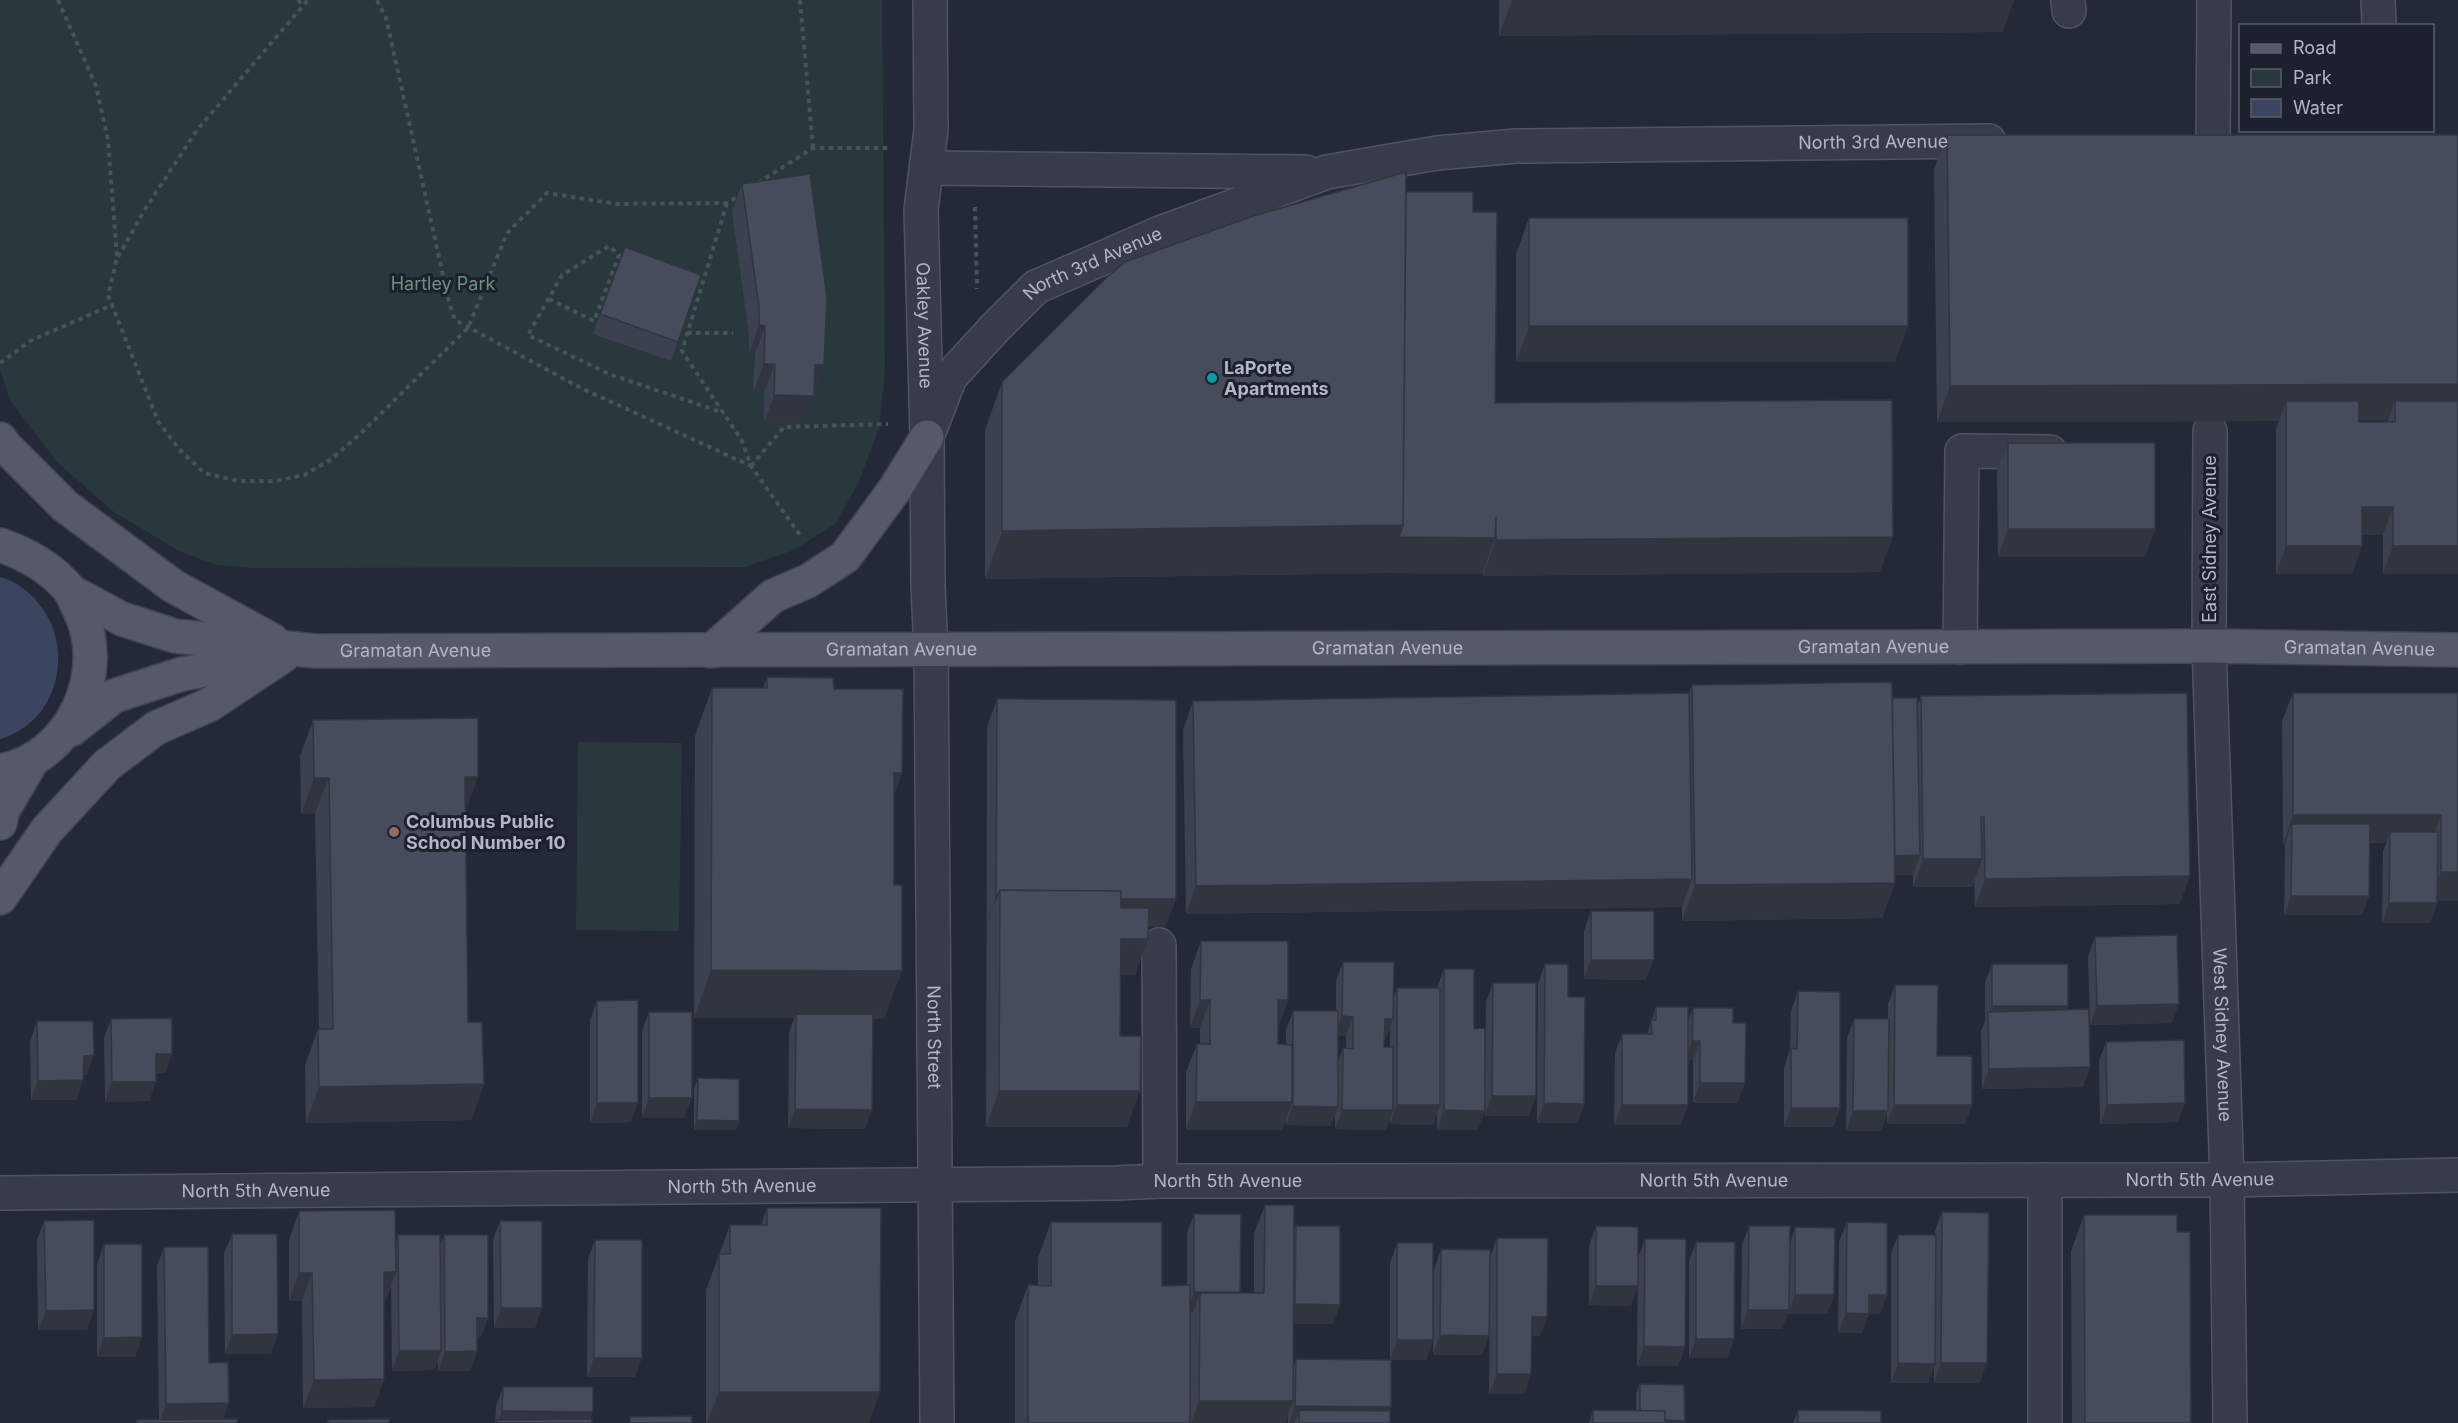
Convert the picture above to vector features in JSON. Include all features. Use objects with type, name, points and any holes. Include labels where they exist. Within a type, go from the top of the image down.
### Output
[{"type":"main road","points":[[711,651],[773,596],[808,581],[845,557],[895,489],[927,436]]},
{"type":"main road","points":[[0,439],[65,506],[173,586],[294,651],[209,705],[156,728],[107,765],[47,830],[0,898]]},
{"type":"main road","points":[[0,519],[12,549],[48,568],[70,591],[84,620],[91,651],[89,683],[78,713],[58,739],[33,759],[0,771]]},
{"type":"main road","name":"Gramatan Avenue","points":[[70,591],[122,619],[175,636],[294,651],[2209,646],[2458,650]]},
{"type":"main road","name":"Gramatan Avenue","points":[[58,739],[114,696],[182,674],[294,651]]},
{"type":"main road","points":[[0,822],[3,810],[33,759]]},
{"type":"street","name":"Oakley Avenue","points":[[930,0],[931,130],[921,210],[931,651]]},
{"type":"street","points":[[2212,139],[2214,0]]},
{"type":"street","points":[[2178,140],[2248,139]]},
{"type":"street","name":"North 3rd Avenue","points":[[927,436],[950,377],[994,328],[1036,288],[1160,233],[1327,172],[1437,153],[1517,146],[2013,141]]},
{"type":"street","name":"North 3rd Avenue","points":[[927,168],[1327,172]]},
{"type":"street","name":"East Sidney Avenue","points":[[2209,646],[2210,431]]},
{"type":"street","points":[[1960,647],[1962,451],[2079,452]]},
{"type":"street","name":"West Sidney Avenue","points":[[2209,646],[2227,1180],[2230,1423]]},
{"type":"street","name":"North Street","points":[[931,651],[937,1423]]},
{"type":"street","points":[[1159,945],[1160,1181]]},
{"type":"street","name":"North 5th Avenue","points":[[0,1193],[1160,1181],[2227,1180],[2458,1175]]},
{"type":"street","points":[[2045,1180],[2045,1423]]},
{"type":"path","points":[[58,0],[96,86],[108,140],[117,258]]},
{"type":"path","points":[[298,0],[303,6]]},
{"type":"path","points":[[308,0],[198,130],[145,209],[117,258],[108,295],[158,421],[179,449],[204,472],[238,481],[276,481],[304,475],[330,460],[359,435],[468,328],[507,233],[547,193],[617,204],[727,203],[746,191]]},
{"type":"path","points":[[377,0],[386,18],[449,302],[455,320],[580,388],[751,466]]},
{"type":"path","points":[[800,0],[813,148]]},
{"type":"path","points":[[755,185],[813,148],[888,148]]},
{"type":"path","points":[[975,201],[977,290]]},
{"type":"path","points":[[727,203],[682,351],[742,441],[751,466],[804,542]]},
{"type":"path","points":[[549,299],[594,321],[619,255],[609,246],[562,275],[528,335],[609,374],[724,413]]},
{"type":"path","points":[[0,363],[30,341],[112,305]]},
{"type":"path","points":[[687,333],[733,333]]},
{"type":"path","points":[[751,466],[784,427],[888,424]]},
{"type":"green space","name":"Hartley Park","points":[[0,0],[882,0],[885,371],[879,428],[858,484],[835,524],[794,550],[745,567],[253,568],[216,565],[179,551],[114,512],[57,462],[9,399],[0,368]]},
{"type":"green space","points":[[578,742],[682,743],[679,931],[576,930]]},
{"type":"water","points":[[0,577],[21,587],[38,603],[50,621],[56,641],[58,661],[55,682],[48,701],[36,717],[20,730],[0,739]]},
{"type":"building","points":[[1947,135],[2458,135],[2458,384],[1950,386]]},
{"type":"building","name":"LaPorte Apartments","points":[[1406,172],[1403,525],[1002,531],[1002,382],[1106,278],[1125,262],[1253,216]]},
{"type":"building","points":[[810,174],[827,297],[824,365],[815,365],[814,396],[774,395],[775,364],[764,364],[765,326],[759,325],[759,307],[742,184]]},
{"type":"building","points":[[1406,192],[1473,192],[1473,212],[1497,212],[1495,403],[1892,400],[1893,537],[1496,540],[1496,517],[1495,538],[1399,537],[1403,525]]},
{"type":"building","points":[[1529,218],[1908,218],[1908,326],[1529,326]]},
{"type":"building","points":[[625,247],[701,275],[678,342],[600,314]]},
{"type":"building","points":[[2286,401],[2359,401],[2359,422],[2395,422],[2395,401],[2458,401],[2458,546],[2393,546],[2393,507],[2362,507],[2362,546],[2286,546]]},
{"type":"building","points":[[2008,443],[2155,443],[2155,529],[2008,529]]},
{"type":"building","points":[[767,677],[833,678],[834,689],[903,689],[902,773],[894,773],[894,885],[902,885],[902,971],[711,970],[712,688],[767,688]]},
{"type":"building","points":[[1892,682],[1895,883],[1695,885],[1692,685]]},
{"type":"building","points":[[1689,693],[1692,879],[1196,886],[1193,701]]},
{"type":"building","points":[[2187,693],[2190,876],[1985,879],[1984,817],[1981,817],[1982,859],[1923,859],[1921,696]]},
{"type":"building","points":[[2293,693],[2458,693],[2458,872],[2441,872],[2441,815],[2293,815]]},
{"type":"building","points":[[1892,698],[1917,698],[1920,855],[1895,856]]},
{"type":"building","points":[[997,699],[1176,700],[1176,899],[1121,899],[1121,891],[1000,890],[996,898]]},
{"type":"building","points":[[478,718],[478,777],[465,777],[468,1022],[482,1022],[484,1084],[319,1087],[318,1029],[333,1029],[329,778],[314,778],[313,720]]},
{"type":"building","points":[[2292,824],[2370,824],[2369,896],[2291,896]]},
{"type":"building","points":[[2390,832],[2438,832],[2437,903],[2389,903]]},
{"type":"building","points":[[1000,890],[1121,891],[1121,908],[1149,908],[1148,939],[1121,939],[1120,1036],[1141,1036],[1140,1091],[999,1091]]},
{"type":"building","points":[[1591,911],[1654,911],[1654,960],[1591,960]]},
{"type":"building","points":[[2177,935],[2179,1004],[2097,1006],[2095,937]]},
{"type":"building","points":[[1201,941],[1288,941],[1288,1000],[1278,1000],[1278,1044],[1292,1045],[1292,1102],[1196,1102],[1197,1044],[1210,1044],[1210,1000],[1200,1000]]},
{"type":"building","points":[[1343,962],[1394,962],[1393,1019],[1385,1019],[1384,1047],[1393,1047],[1393,1110],[1342,1110],[1343,1048],[1353,1049],[1353,1017],[1342,1016]]},
{"type":"building","points":[[1545,964],[1568,964],[1568,997],[1585,997],[1584,1104],[1544,1103]]},
{"type":"building","points":[[1992,964],[2068,964],[2068,1006],[1992,1006]]},
{"type":"building","points":[[1444,969],[1474,969],[1474,1029],[1485,1028],[1485,1111],[1444,1110]]},
{"type":"building","points":[[1493,983],[1536,983],[1536,1096],[1492,1096]]},
{"type":"building","points":[[1895,985],[1938,985],[1937,1056],[1972,1056],[1972,1105],[1894,1105]]},
{"type":"building","points":[[1397,988],[1440,988],[1440,1105],[1397,1105]]},
{"type":"building","points":[[1798,991],[1840,992],[1840,1108],[1791,1108],[1791,1048],[1797,1049]]},
{"type":"building","points":[[638,1000],[638,1103],[597,1103],[597,1001]]},
{"type":"building","points":[[1656,1007],[1688,1007],[1688,1105],[1622,1105],[1622,1034],[1652,1034],[1651,1020],[1656,1020]]},
{"type":"building","points":[[1693,1008],[1733,1008],[1733,1023],[1746,1023],[1745,1083],[1700,1083],[1700,1041],[1692,1041]]},
{"type":"building","points":[[2089,1009],[2090,1067],[1989,1069],[1988,1012]]},
{"type":"building","points":[[1293,1011],[1338,1011],[1338,1107],[1293,1106]]},
{"type":"building","points":[[649,1012],[692,1012],[692,1098],[649,1098]]},
{"type":"building","points":[[796,1014],[873,1014],[872,1110],[795,1109]]},
{"type":"building","points":[[172,1018],[172,1054],[156,1054],[156,1082],[112,1082],[111,1019]]},
{"type":"building","points":[[1854,1019],[1889,1019],[1888,1111],[1853,1111]]},
{"type":"building","points":[[37,1021],[93,1021],[94,1055],[84,1056],[83,1080],[38,1081]]},
{"type":"building","points":[[2184,1040],[2185,1103],[2107,1105],[2106,1042]]},
{"type":"building","points":[[698,1078],[739,1079],[739,1121],[697,1120]]},
{"type":"building","points":[[1265,1205],[1294,1205],[1293,1401],[1199,1401],[1200,1293],[1264,1293]]},
{"type":"building","points":[[767,1208],[881,1208],[880,1392],[719,1392],[719,1254],[730,1254],[730,1225],[767,1225]]},
{"type":"building","points":[[395,1210],[396,1272],[384,1272],[384,1379],[314,1380],[312,1273],[299,1273],[299,1211]]},
{"type":"building","points":[[1942,1212],[1989,1213],[1987,1363],[1941,1363]]},
{"type":"building","points":[[1194,1214],[1241,1214],[1240,1292],[1194,1292]]},
{"type":"building","points":[[2084,1215],[2177,1215],[2177,1232],[2190,1232],[2191,1423],[2085,1423]]},
{"type":"building","points":[[94,1220],[94,1310],[46,1311],[44,1221]]},
{"type":"building","points":[[500,1221],[542,1221],[542,1308],[501,1308]]},
{"type":"building","points":[[1051,1222],[1162,1222],[1162,1286],[1190,1285],[1190,1423],[1028,1423],[1028,1285],[1051,1286]]},
{"type":"building","points":[[1847,1222],[1887,1223],[1887,1295],[1869,1295],[1869,1314],[1846,1313]]},
{"type":"building","points":[[1296,1226],[1340,1226],[1340,1305],[1295,1304]]},
{"type":"building","points":[[1596,1226],[1638,1227],[1638,1286],[1596,1286]]},
{"type":"building","points":[[1749,1226],[1790,1226],[1789,1310],[1748,1310]]},
{"type":"building","points":[[1795,1227],[1835,1228],[1834,1295],[1795,1295]]},
{"type":"building","points":[[232,1234],[277,1234],[278,1334],[232,1335]]},
{"type":"building","points":[[398,1235],[440,1235],[441,1351],[399,1351]]},
{"type":"building","points":[[444,1235],[488,1235],[488,1318],[477,1318],[477,1351],[445,1352]]},
{"type":"building","points":[[1898,1235],[1936,1235],[1935,1364],[1898,1363]]},
{"type":"building","points":[[1497,1238],[1548,1238],[1547,1317],[1532,1317],[1531,1374],[1497,1374]]},
{"type":"building","points":[[1645,1239],[1686,1239],[1685,1347],[1644,1346]]},
{"type":"building","points":[[595,1240],[642,1240],[642,1358],[594,1358]]},
{"type":"building","points":[[1696,1242],[1735,1242],[1734,1339],[1696,1339]]},
{"type":"building","points":[[1397,1243],[1433,1243],[1433,1340],[1397,1340]]},
{"type":"building","points":[[104,1244],[142,1244],[142,1337],[104,1338]]},
{"type":"building","points":[[164,1247],[208,1247],[209,1363],[228,1362],[229,1403],[166,1404]]},
{"type":"building","points":[[1441,1249],[1490,1250],[1489,1336],[1440,1335]]},
{"type":"building","points":[[1296,1359],[1391,1360],[1391,1407],[1295,1406]]},
{"type":"building","points":[[1640,1384],[1684,1385],[1685,1421],[1665,1420],[1665,1411],[1640,1411]]},
{"type":"building","points":[[503,1387],[593,1387],[593,1412],[502,1411]]},
{"type":"building","points":[[1299,1410],[1390,1411],[1390,1423],[1299,1423]]},
{"type":"building","points":[[1593,1410],[1665,1411],[1665,1423],[1593,1423]]},
{"type":"building","points":[[1798,1410],[1881,1411],[1881,1423],[1798,1423]]},
{"type":"building","points":[[692,1416],[692,1423],[630,1423],[630,1417]]},
{"type":"building","points":[[237,1419],[237,1423],[137,1423],[137,1420]]},
{"type":"building","points":[[389,1419],[389,1423],[328,1423],[328,1420]]},
{"type":"building","points":[[592,1419],[592,1423],[496,1423],[496,1420]]},
{"type":"place","name":"LaPorte Apartments","points":[[1212,378]]},
{"type":"place","name":"Columbus Public School Number 10","points":[[394,832]]}]
